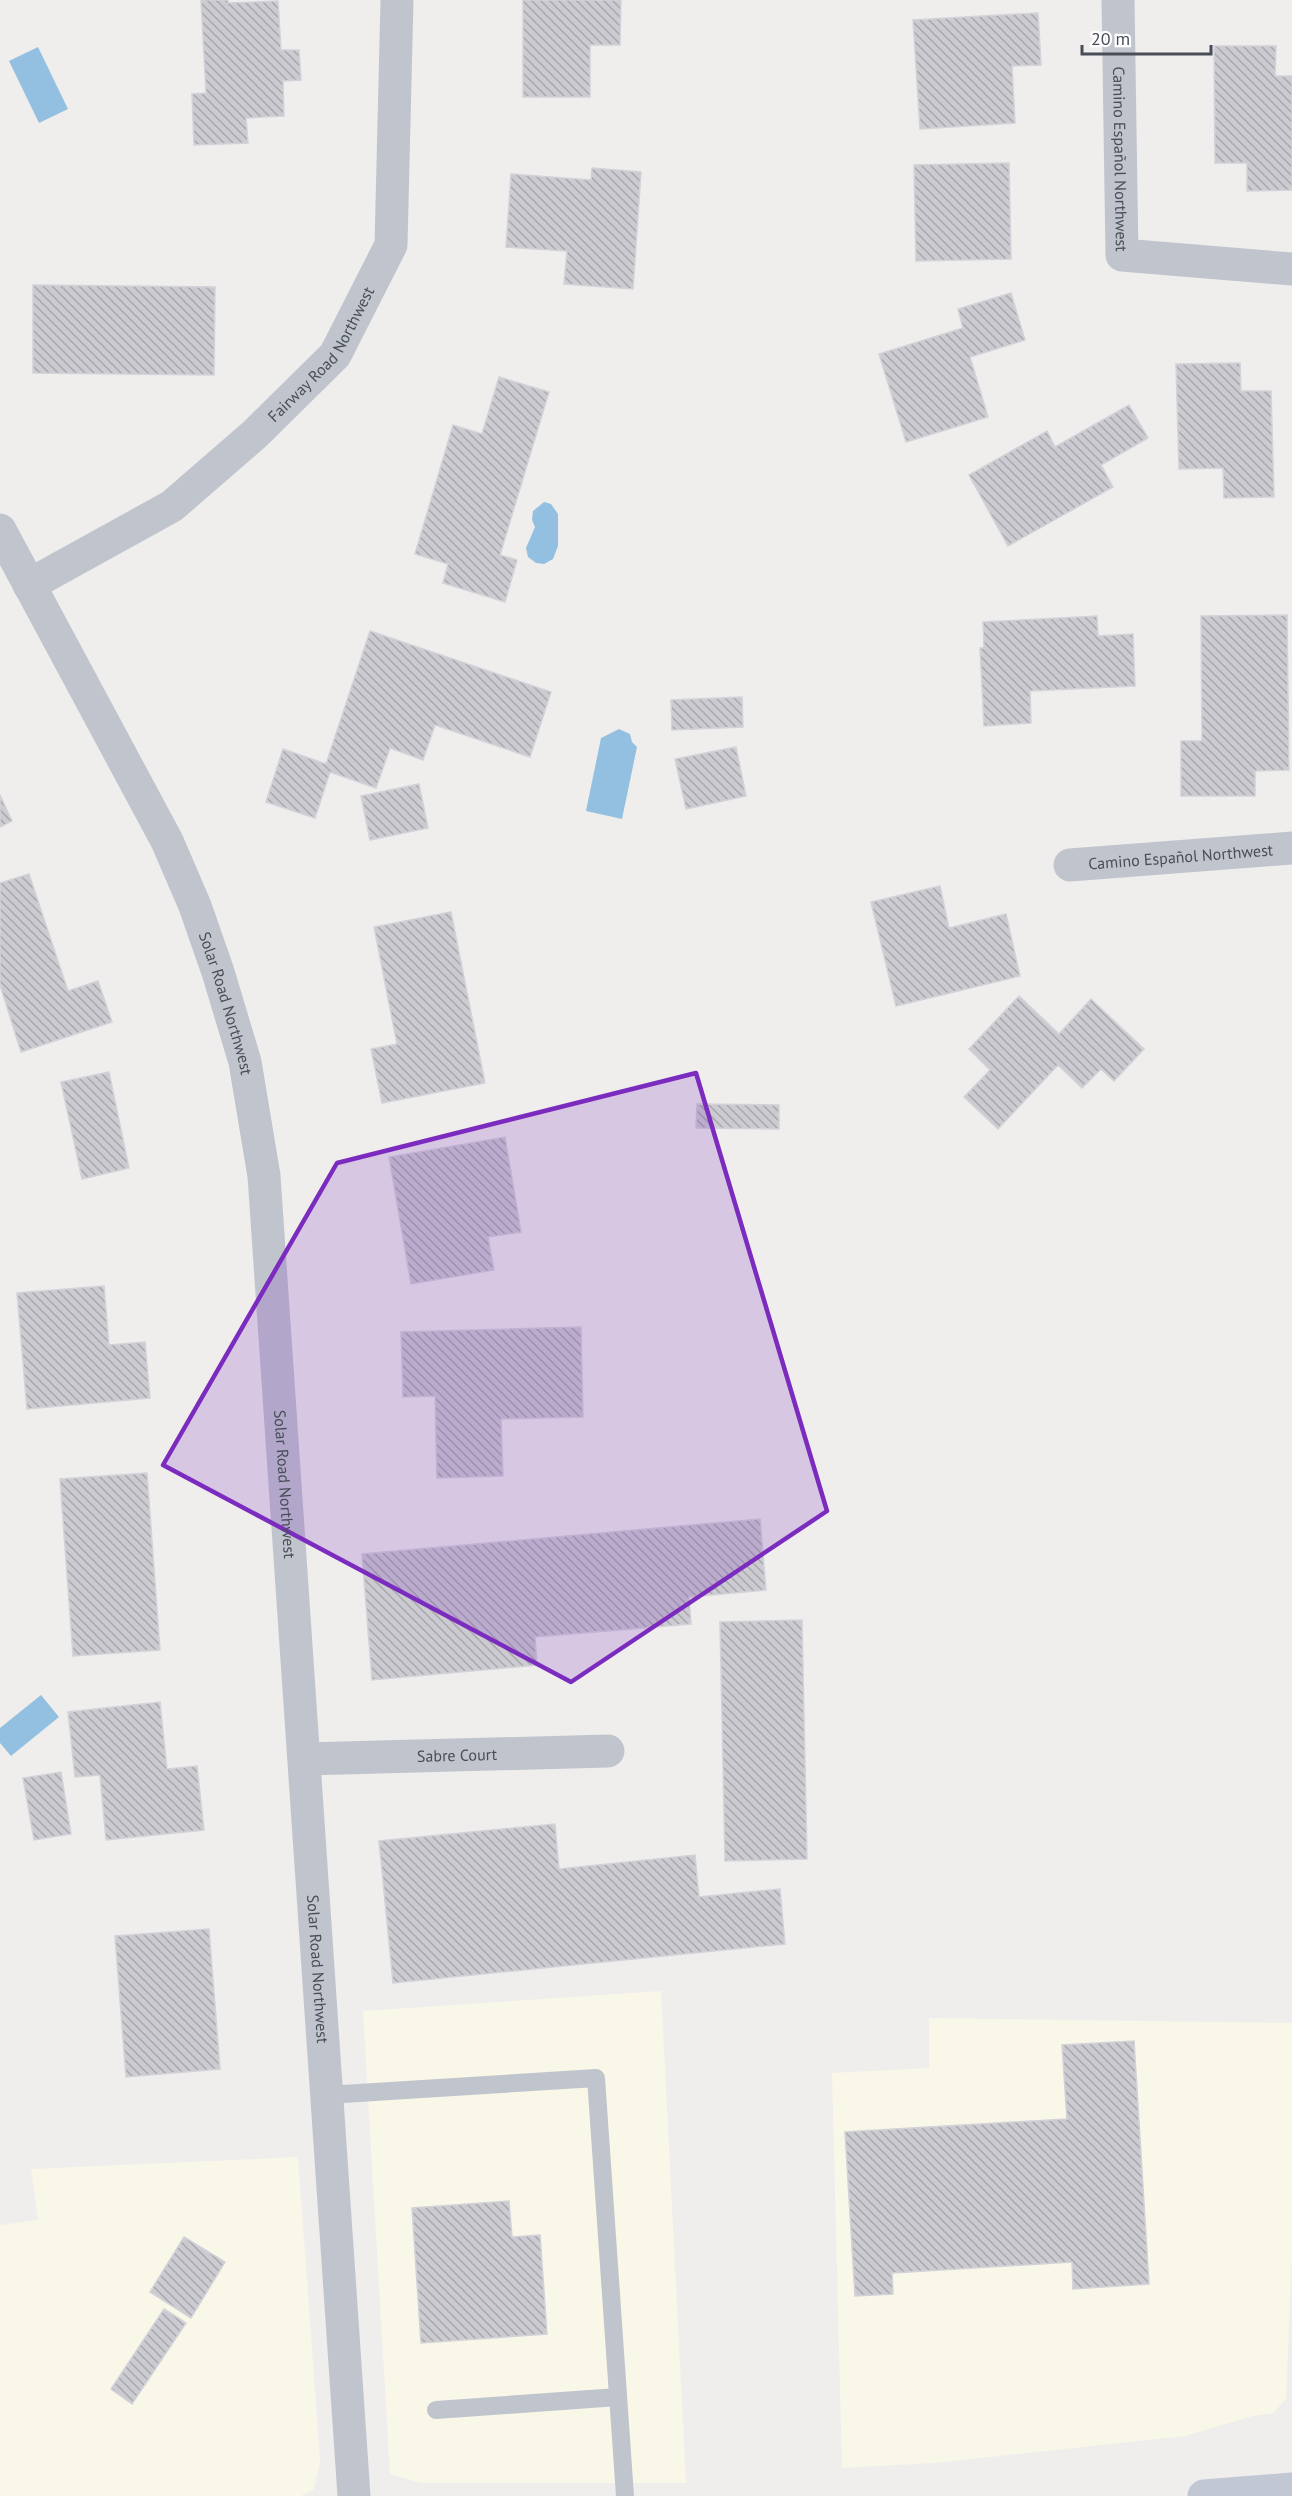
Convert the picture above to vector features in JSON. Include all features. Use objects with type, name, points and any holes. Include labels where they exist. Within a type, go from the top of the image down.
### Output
[{"type":"main road","points":[[1204,2496],[1292,2489]]},
{"type":"street","name":"Fairway Road Northwest","points":[[30,585],[172,506],[255,434],[335,355],[391,244],[397,0]]},
{"type":"street","name":"Camino Español Northwest","points":[[1118,0],[1122,255],[1292,269]]},
{"type":"street","name":"Solar Road Northwest","points":[[0,530],[167,841],[195,906],[245,1062],[264,1176],[354,2496]]},
{"type":"street","name":"Camino Español Northwest","points":[[1070,865],[1292,848]]},
{"type":"street","name":"Sabre Court","points":[[305,1759],[608,1751]]},
{"type":"lane","points":[[327,2095],[596,2078],[625,2496]]},
{"type":"lane","points":[[436,2410],[618,2397]]},
{"type":"highlighted area","points":[[696,1073],[827,1511],[571,1682],[163,1465],[337,1163]]},
{"type":"shaded area","points":[[661,1991],[686,2483],[421,2483],[390,2474],[363,2011]]},
{"type":"shaded area","points":[[929,2018],[1292,2023],[1292,2257],[1286,2399],[1273,2413],[1253,2416],[1185,2436],[934,2463],[842,2468],[832,2073],[929,2068]]},
{"type":"shaded area","points":[[298,2157],[320,2462],[314,2489],[301,2496],[0,2496],[0,2225],[38,2220],[31,2169]]},
{"type":"water","points":[[38,47],[68,109],[39,123],[9,61]]},
{"type":"water","points":[[544,502],[551,504],[558,514],[558,546],[553,559],[544,564],[536,563],[528,557],[526,548],[535,527],[532,520],[533,511]]},
{"type":"water","points":[[619,729],[630,734],[632,742],[637,747],[622,819],[586,811],[601,738]]},
{"type":"water","points":[[41,1695],[59,1717],[11,1756],[0,1743],[0,1728]]},
{"type":"building","points":[[201,0],[228,0],[228,3],[278,1],[281,50],[299,50],[301,80],[283,81],[284,116],[246,118],[248,143],[194,145],[192,94],[206,93]]},
{"type":"building","points":[[523,0],[621,0],[620,45],[590,45],[590,97],[523,97]]},
{"type":"building","points":[[1038,13],[1041,65],[1012,66],[1015,123],[920,129],[913,20]]},
{"type":"building","points":[[1214,46],[1276,46],[1275,76],[1292,76],[1292,190],[1247,191],[1247,163],[1215,163]]},
{"type":"building","points":[[1009,163],[1011,259],[916,261],[914,165]]},
{"type":"building","points":[[592,168],[641,172],[633,289],[564,284],[567,251],[506,247],[511,174],[591,180]]},
{"type":"building","points":[[33,285],[215,287],[214,375],[33,373]]},
{"type":"building","points":[[1011,293],[1025,340],[970,357],[988,417],[906,442],[879,354],[963,328],[958,309]]},
{"type":"building","points":[[1240,363],[1241,391],[1271,391],[1274,497],[1224,498],[1223,468],[1179,469],[1176,364]]},
{"type":"building","points":[[499,377],[549,392],[500,555],[517,560],[505,602],[443,583],[448,564],[415,554],[453,425],[482,434]]},
{"type":"building","points":[[1129,405],[1148,438],[1101,465],[1113,487],[1008,546],[969,475],[1047,431],[1055,447]]},
{"type":"building","points":[[1287,615],[1289,770],[1255,771],[1255,796],[1181,796],[1181,741],[1202,741],[1201,616]]},
{"type":"building","points":[[1097,616],[1098,636],[1133,634],[1135,686],[1030,691],[1031,723],[984,726],[980,648],[984,648],[983,622]]},
{"type":"building","points":[[370,631],[551,692],[530,757],[435,725],[423,760],[390,748],[376,788],[330,772],[315,818],[266,802],[283,749],[326,764]]},
{"type":"building","points":[[742,697],[743,727],[672,730],[671,700]]},
{"type":"building","points":[[736,747],[746,796],[686,809],[675,759]]},
{"type":"building","points":[[419,784],[428,828],[370,840],[361,796]]},
{"type":"building","points":[[0,795],[12,821],[0,827]]},
{"type":"building","points":[[29,874],[68,991],[98,981],[112,1022],[21,1052],[0,985],[0,883]]},
{"type":"building","points":[[940,886],[949,928],[1006,914],[1020,976],[896,1006],[871,902]]},
{"type":"building","points":[[451,912],[485,1083],[382,1103],[371,1049],[397,1044],[374,927]]},
{"type":"building","points":[[1019,996],[1059,1034],[1091,999],[1144,1049],[1114,1081],[1101,1069],[1082,1088],[1058,1065],[998,1129],[964,1097],[990,1070],[969,1049]]},
{"type":"building","points":[[109,1072],[129,1168],[82,1179],[61,1082]]},
{"type":"building","points":[[697,1104],[779,1105],[779,1129],[696,1128]]},
{"type":"building","points":[[505,1137],[521,1232],[488,1237],[494,1270],[411,1284],[389,1157]]},
{"type":"building","points":[[104,1286],[109,1345],[145,1342],[150,1398],[27,1409],[17,1293]]},
{"type":"building","points":[[581,1327],[583,1417],[501,1419],[503,1476],[437,1478],[435,1396],[403,1397],[401,1332]]},
{"type":"building","points":[[147,1473],[160,1650],[73,1656],[60,1479]]},
{"type":"building","points":[[760,1519],[766,1590],[689,1597],[691,1624],[535,1637],[537,1665],[372,1680],[362,1554]]},
{"type":"building","points":[[802,1620],[807,1859],[725,1861],[720,1622]]},
{"type":"building","points":[[160,1702],[167,1769],[197,1766],[204,1830],[106,1840],[100,1775],[75,1777],[68,1712]]},
{"type":"building","points":[[61,1772],[71,1834],[34,1840],[23,1778]]},
{"type":"building","points":[[555,1824],[559,1869],[695,1855],[699,1897],[780,1889],[785,1944],[393,1983],[379,1841]]},
{"type":"building","points":[[209,1929],[220,2069],[126,2077],[115,1936]]},
{"type":"building","points":[[1134,2041],[1149,2284],[1073,2289],[1072,2262],[892,2273],[893,2294],[855,2296],[845,2132],[1067,2119],[1062,2045]]},
{"type":"building","points":[[509,2201],[512,2237],[540,2235],[547,2334],[421,2343],[412,2208]]},
{"type":"building","points":[[184,2237],[225,2262],[191,2318],[150,2292]]},
{"type":"building","points":[[164,2309],[186,2323],[132,2404],[111,2389]]}]
